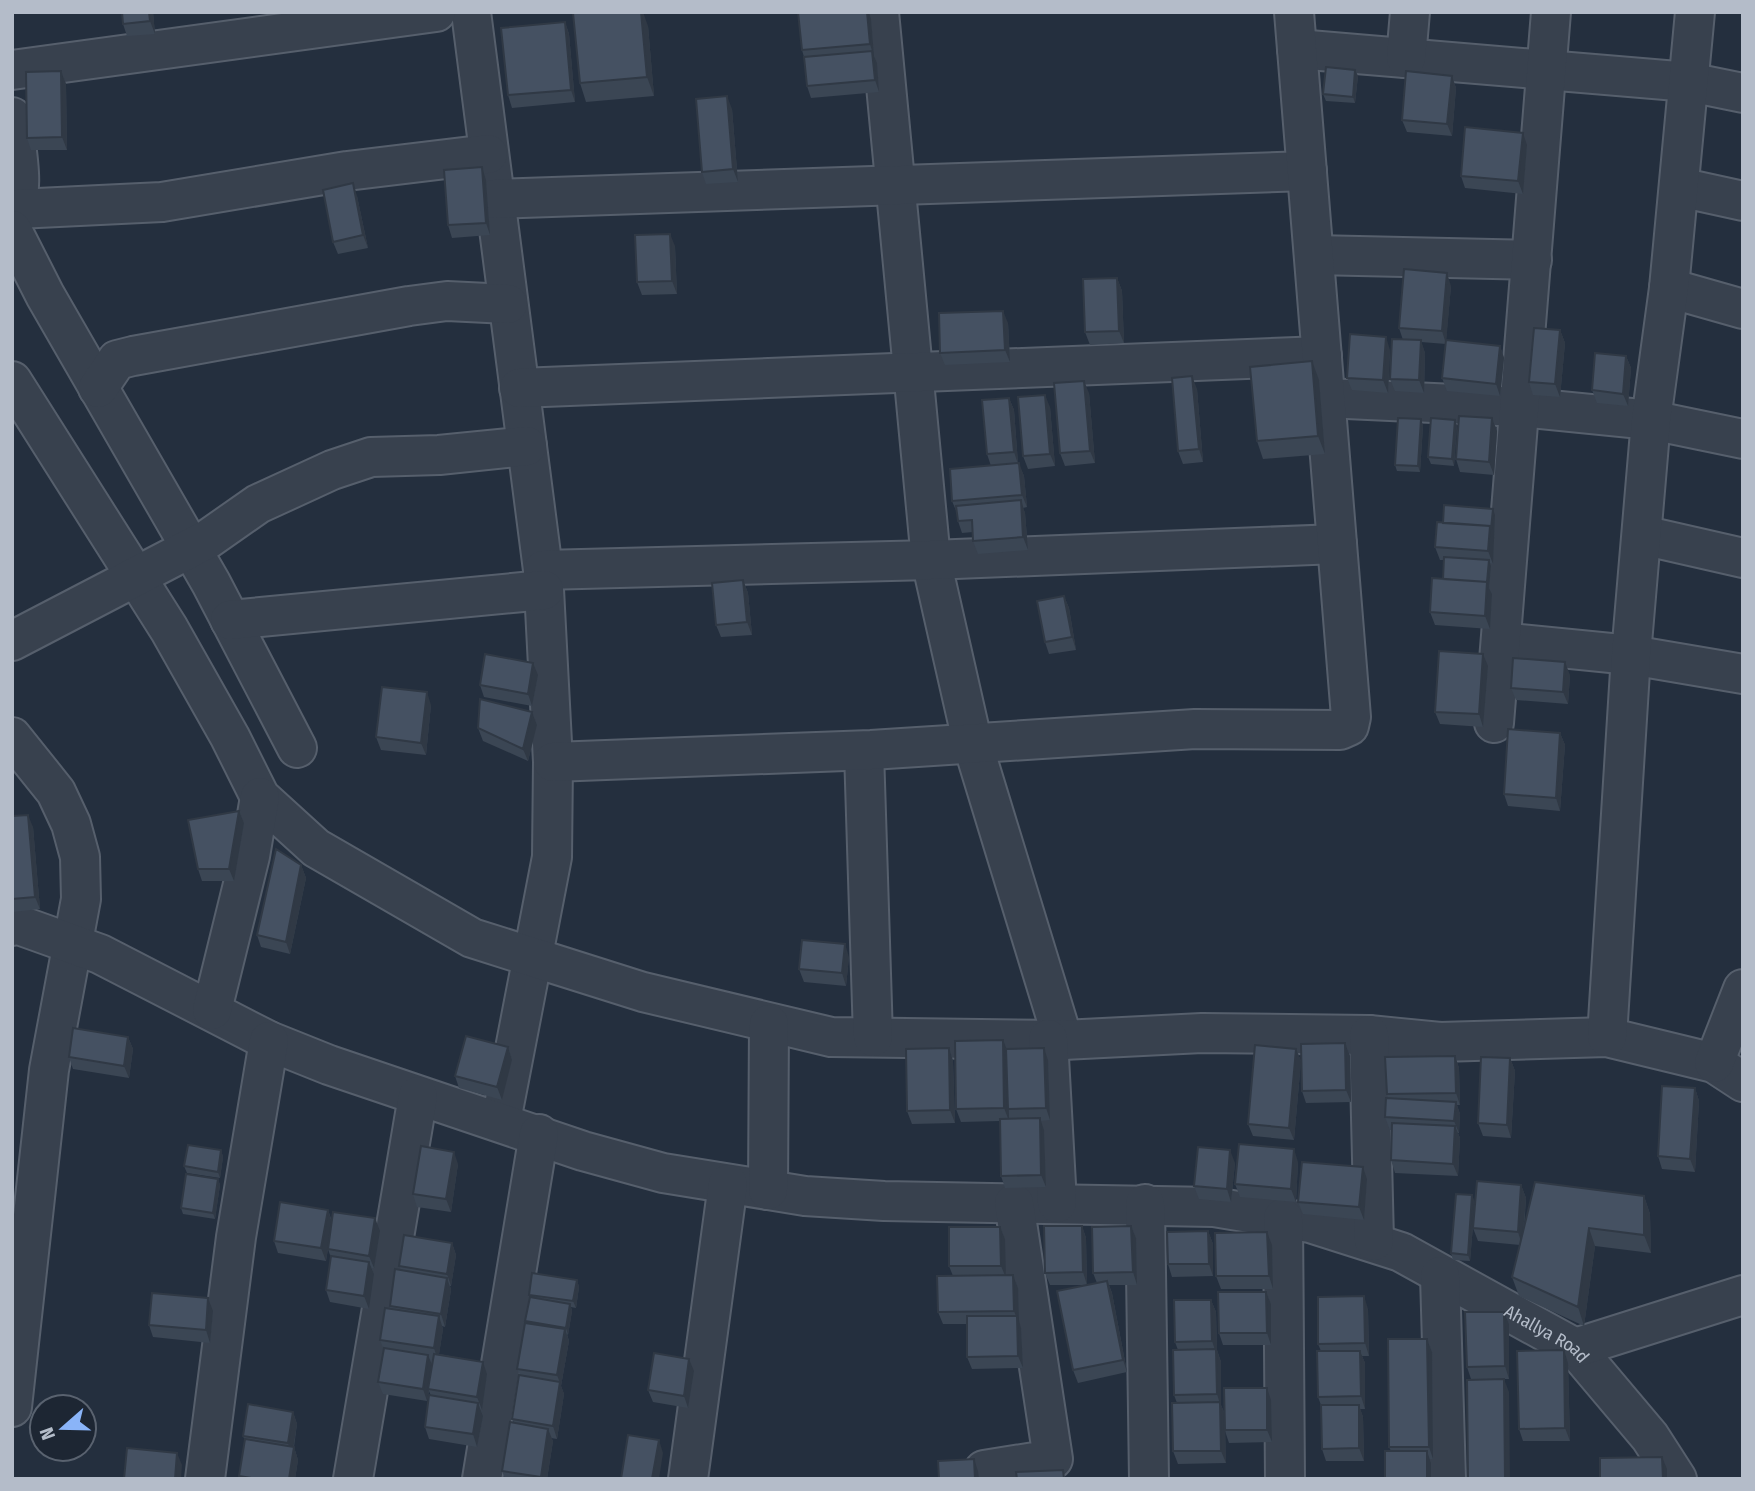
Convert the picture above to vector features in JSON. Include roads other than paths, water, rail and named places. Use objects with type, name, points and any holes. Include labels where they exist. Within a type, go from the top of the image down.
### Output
[{"type":"street","points":[[12,70],[436,12]]},
{"type":"street","points":[[471,12],[544,580],[553,762],[552,856],[501,1121]]},
{"type":"street","points":[[879,12],[931,560],[973,745],[1056,1039],[1057,1203]]},
{"type":"street","points":[[1406,58],[1410,12]]},
{"type":"street","points":[[1494,723],[1551,12]]},
{"type":"street","points":[[1607,1037],[1631,655],[1651,420],[1669,288],[1695,12]]},
{"type":"street","points":[[553,762],[864,751],[1156,731],[1340,730],[1349,726],[1351,717],[1296,30],[1406,58],[1689,82],[1743,93]]},
{"type":"street","points":[[12,117],[14,219],[45,295],[191,549],[297,747]]},
{"type":"street","points":[[14,219],[162,202],[347,171],[488,154]]},
{"type":"street","points":[[494,200],[895,183],[1307,171]]},
{"type":"street","points":[[1679,187],[1743,201]]},
{"type":"street","points":[[1314,255],[1532,260]]},
{"type":"street","points":[[1669,288],[1743,309]]},
{"type":"street","points":[[98,388],[117,360],[133,356],[409,306],[447,301],[508,304]]},
{"type":"street","points":[[519,388],[913,370],[1322,356]]},
{"type":"street","points":[[16,394],[135,576],[230,737],[260,797],[316,848],[401,900],[472,938],[534,960],[643,992],[831,1037],[1056,1039],[1202,1033],[1369,1035],[1440,1042],[1607,1037],[1728,1072],[1743,989]]},
{"type":"street","points":[[1325,398],[1520,407],[1651,420],[1743,439]]},
{"type":"street","points":[[13,638],[191,549],[258,504],[332,470],[371,457],[439,455],[527,446]]},
{"type":"street","points":[[1642,535],[1743,558]]},
{"type":"street","points":[[230,620],[544,580],[931,560],[1337,544]]},
{"type":"street","points":[[1501,642],[1631,655],[1743,674]]},
{"type":"street","points":[[12,737],[56,792],[71,824],[80,857],[81,899],[75,944],[49,1070],[21,1247],[12,1407]]},
{"type":"street","points":[[864,751],[873,1037]]},
{"type":"street","points":[[212,1010],[250,856],[260,797]]},
{"type":"street","name":"Ahallya Road","points":[[12,926],[75,944],[212,1010],[269,1041],[418,1096],[501,1121],[583,1151],[663,1173],[728,1185],[884,1201],[1214,1207],[1283,1218],[1374,1241],[1401,1252],[1574,1348],[1650,1437],[1677,1479]]},
{"type":"street","points":[[768,1190],[769,1024]]},
{"type":"street","points":[[1369,1035],[1374,1241]]},
{"type":"street","points":[[205,1479],[236,1237],[269,1041]]},
{"type":"street","points":[[353,1479],[418,1096]]},
{"type":"street","points":[[482,1479],[539,1134]]},
{"type":"street","points":[[688,1479],[728,1185]]},
{"type":"street","points":[[985,1479],[984,1470],[1053,1459],[1014,1203]]},
{"type":"street","points":[[1145,1204],[1149,1479]]},
{"type":"street","points":[[1283,1218],[1285,1479]]},
{"type":"street","points":[[1440,1276],[1446,1479]]},
{"type":"street","points":[[1574,1348],[1743,1295]]}]
